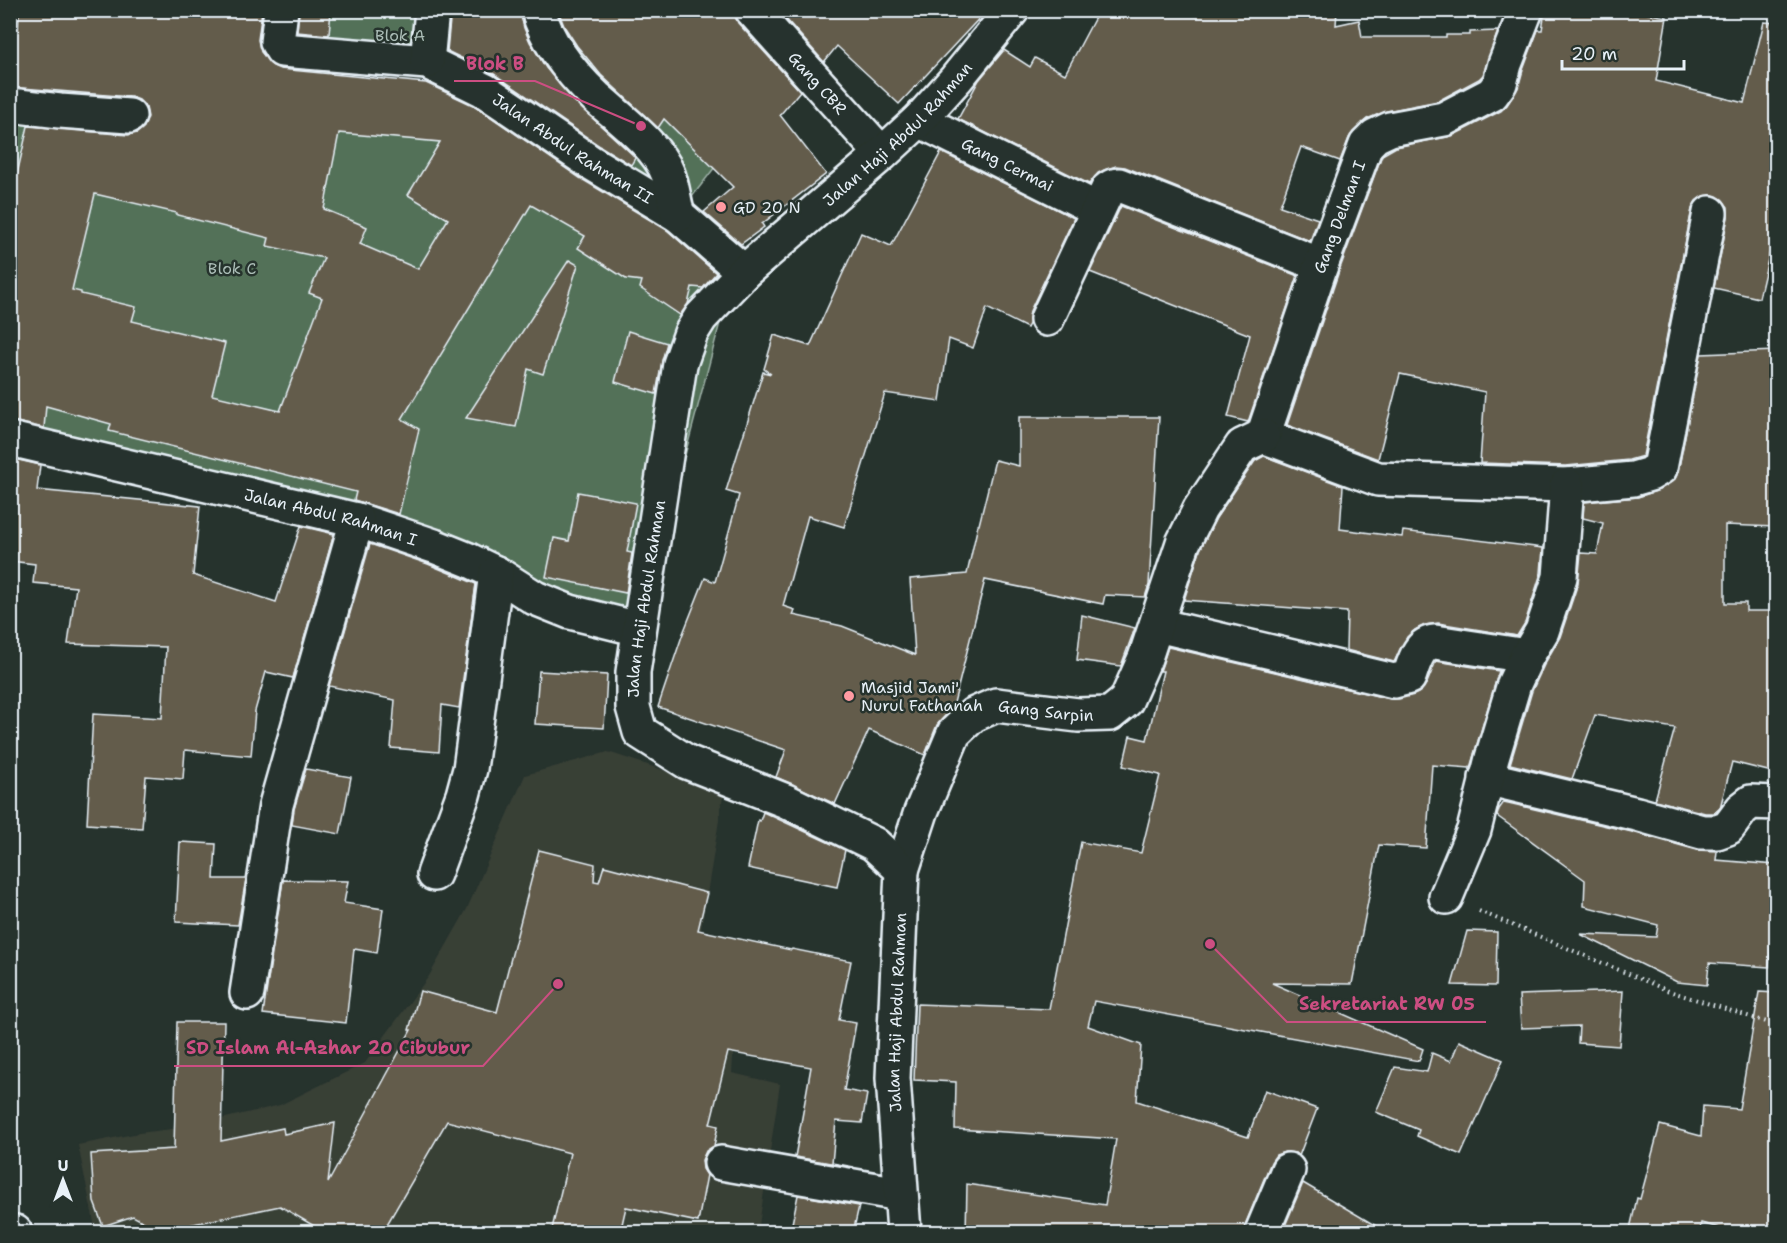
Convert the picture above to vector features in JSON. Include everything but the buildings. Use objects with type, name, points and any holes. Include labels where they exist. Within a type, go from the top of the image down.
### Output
[{"type":"street","name":"Jalan Abdul Rahman II","points":[[281,10],[277,42],[282,50],[427,62],[484,90],[590,162],[678,215],[744,272]]},
{"type":"street","points":[[427,62],[432,10]]},
{"type":"street","points":[[538,10],[542,25],[567,66],[596,96],[634,129],[656,155],[668,173],[678,215]]},
{"type":"street","name":"Gang CBR","points":[[752,10],[882,154]]},
{"type":"street","name":"Jalan Haji Abdul Rahman","points":[[904,1233],[893,1078],[902,870],[874,844],[786,801],[687,762],[640,732],[633,707],[633,672],[680,364],[691,333],[701,317],[744,272],[919,120],[1012,10]]},
{"type":"street","name":"Gang Delman I","points":[[1263,436],[1321,265],[1366,146],[1375,136],[1390,129],[1444,119],[1492,94],[1500,83],[1526,10]]},
{"type":"street","points":[[10,105],[129,116]]},
{"type":"street","name":"Gang Cermai","points":[[919,120],[1097,209]]},
{"type":"street","points":[[1047,319],[1097,209],[1108,189],[1113,186],[1119,185],[1321,265]]},
{"type":"street","points":[[1263,436],[1378,478],[1567,485],[1633,479],[1650,474],[1660,468],[1710,213]]},
{"type":"street","name":"Gang Sarpin","points":[[902,870],[921,812],[954,733],[973,715],[996,705],[1078,715],[1110,714],[1126,701],[1157,625],[1183,543],[1200,509],[1242,446],[1263,436]]},
{"type":"street","name":"Jalan Abdul Rahman I","points":[[10,439],[357,520],[434,546],[496,573],[535,598],[570,612],[639,629]]},
{"type":"street","points":[[1446,897],[1474,830],[1486,778],[1514,684],[1542,631],[1560,577],[1567,485]]},
{"type":"street","points":[[247,993],[276,805],[357,520]]},
{"type":"street","points":[[435,874],[470,769],[496,573]]},
{"type":"street","points":[[1157,625],[1394,681],[1408,677],[1420,650],[1428,642],[1527,656]]},
{"type":"street","points":[[1486,778],[1702,832],[1717,832],[1728,828],[1742,809],[1751,802],[1776,803]]},
{"type":"street","points":[[721,1163],[900,1194]]},
{"type":"street","points":[[1262,1233],[1288,1170]]},
{"type":"street","points":[[10,1231],[15,1233]]},
{"type":"path","points":[[1446,897],[1669,991],[1776,1025]]},
{"type":"shaded area","points":[[608,752],[724,790],[686,1022],[735,1029],[732,1073],[780,1084],[758,1232],[96,1232],[78,1145],[139,1133],[188,1127],[280,1105],[365,1063],[429,976],[467,909],[525,775]]},
{"type":"green space","name":"Blok C","points":[[284,11],[835,11],[678,215],[427,62],[284,51],[735,266],[639,629],[357,520],[11,439],[11,23],[282,50]]},
{"type":"place","name":"Blok B","points":[[641,126]]},
{"type":"place","name":"GD 20 N","points":[[721,207]]},
{"type":"place","name":"Masjid Jami' Nurul Fathanah","points":[[849,696]]},
{"type":"place","name":"Sekretariat RW 05","points":[[1210,944]]},
{"type":"place","name":"SD Islam Al-Azhar 20 Cibubur","points":[[558,984]]},
{"type":"park label","name":"Blok A","points":[[400,35]]}]
